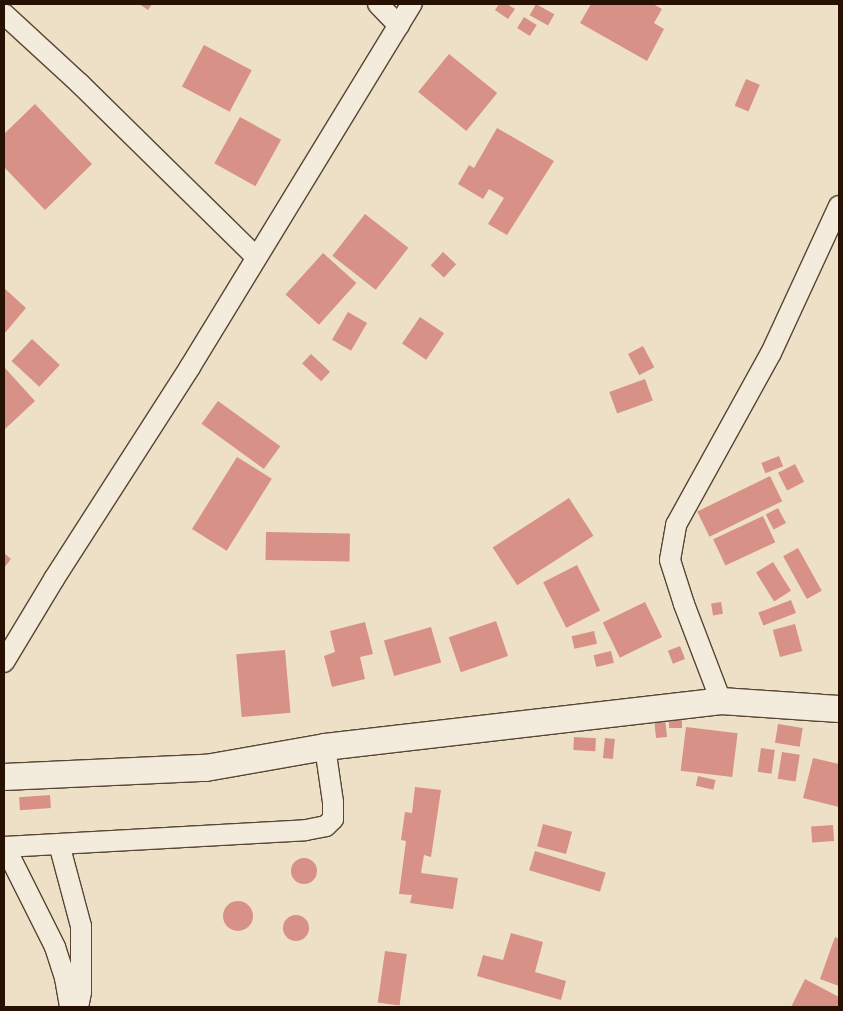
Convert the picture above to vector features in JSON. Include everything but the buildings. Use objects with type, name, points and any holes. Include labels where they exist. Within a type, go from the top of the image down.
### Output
[{"type":"street","points":[[378,4],[399,26]]},
{"type":"street","points":[[4,662],[54,578],[190,367],[412,4]]},
{"type":"street","points":[[4,14],[80,84],[256,257]]},
{"type":"street","points":[[721,701],[684,604],[670,560],[676,525],[771,353],[839,206]]},
{"type":"street","points":[[4,777],[206,768],[325,747],[721,701],[839,709]]},
{"type":"street","points":[[70,1007],[65,978],[55,947],[5,847],[306,830],[326,826],[333,819],[333,811],[325,747]]},
{"type":"street","points":[[59,844],[82,926],[81,992],[78,1007]]}]
